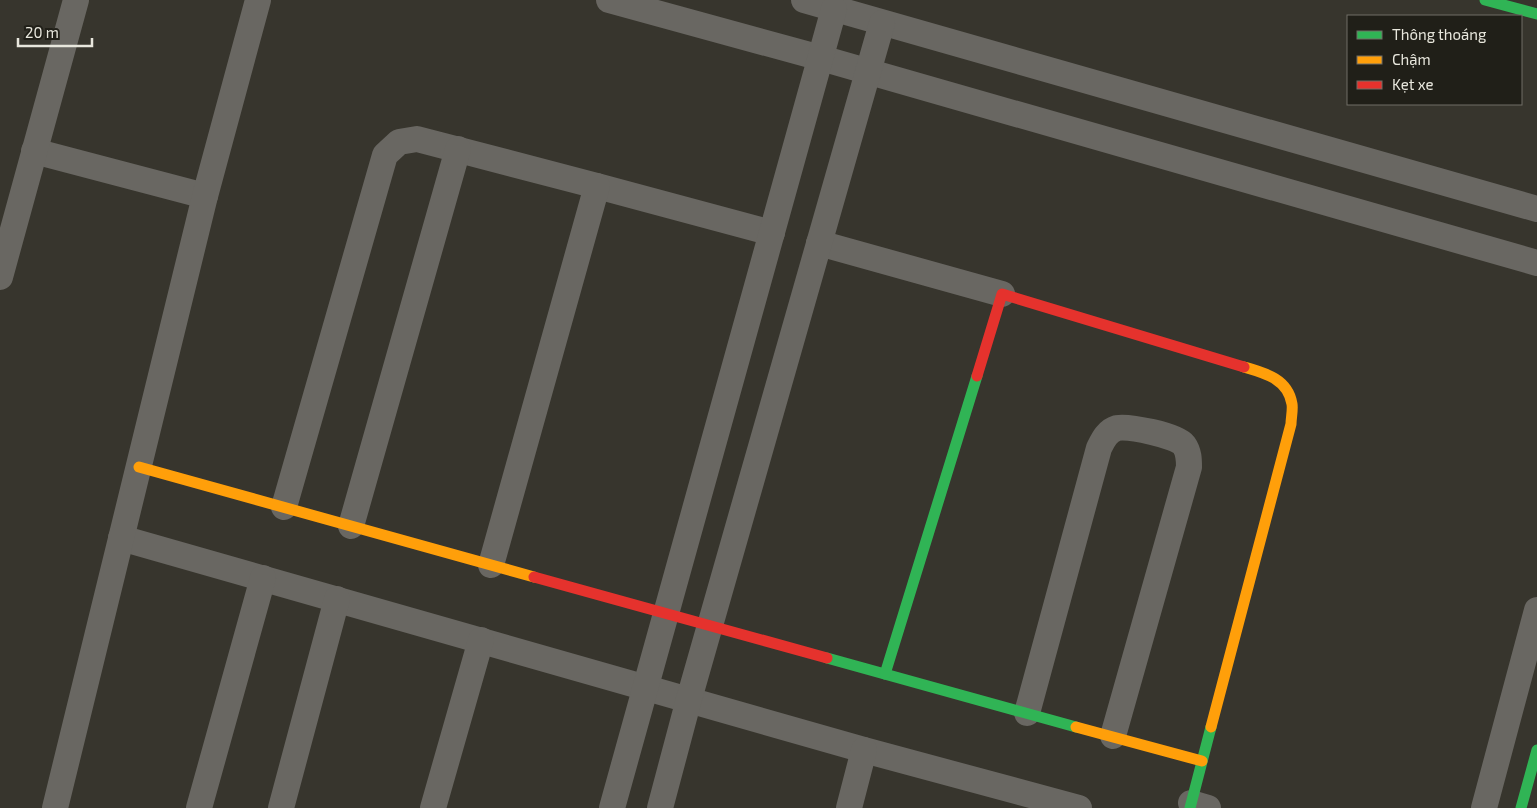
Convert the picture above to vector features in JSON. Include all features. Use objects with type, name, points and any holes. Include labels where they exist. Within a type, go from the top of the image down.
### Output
[{"type":"street","points":[[0,277],[76,0]]},
{"type":"street","points":[[55,808],[205,196],[258,0]]},
{"type":"street","points":[[609,0],[821,58],[1537,263]]},
{"type":"street","points":[[804,0],[1537,209]]},
{"type":"street","points":[[1485,0],[1537,14]]},
{"type":"street","points":[[612,808],[834,9]]},
{"type":"street","points":[[660,808],[689,699],[882,23]]},
{"type":"street","points":[[284,507],[385,155],[399,142],[417,139],[458,149],[772,233]]},
{"type":"street","points":[[351,526],[458,149]]},
{"type":"street","points":[[34,151],[205,196]]},
{"type":"street","points":[[491,565],[597,186]]},
{"type":"street","points":[[819,243],[1002,294],[1269,374],[1286,387],[1292,404],[1291,424],[1202,761],[1196,806]]},
{"type":"street","points":[[884,674],[1002,294]]},
{"type":"street","points":[[1027,713],[1099,448],[1105,436],[1115,429],[1131,427],[1170,437],[1183,444],[1189,455],[1189,467],[1113,736]]},
{"type":"street","points":[[139,467],[1202,761]]},
{"type":"street","points":[[121,538],[646,686],[864,750],[1000,798],[1079,808]]},
{"type":"street","points":[[199,808],[263,578]]},
{"type":"street","points":[[281,808],[337,599]]},
{"type":"street","points":[[1484,808],[1537,610]]},
{"type":"street","points":[[433,808],[481,640]]},
{"type":"street","points":[[849,808],[864,750]]},
{"type":"street","points":[[1521,808],[1537,750]]},
{"type":"traffic: fast","points":[[1485,0],[1537,14]]},
{"type":"traffic: fast","points":[[885,674],[977,376]]},
{"type":"traffic: fast","points":[[827,658],[1076,727]]},
{"type":"traffic: fast","points":[[1190,808],[1211,727]]},
{"type":"traffic: fast","points":[[1521,808],[1537,750]]},
{"type":"traffic: slow","points":[[1211,727],[1291,424],[1292,404],[1286,389],[1274,378],[1244,367]]},
{"type":"traffic: slow","points":[[139,467],[534,577]]},
{"type":"traffic: slow","points":[[1076,727],[1202,761]]},
{"type":"traffic: jam","points":[[977,376],[1002,294],[1244,367]]},
{"type":"traffic: jam","points":[[534,577],[827,658]]}]
